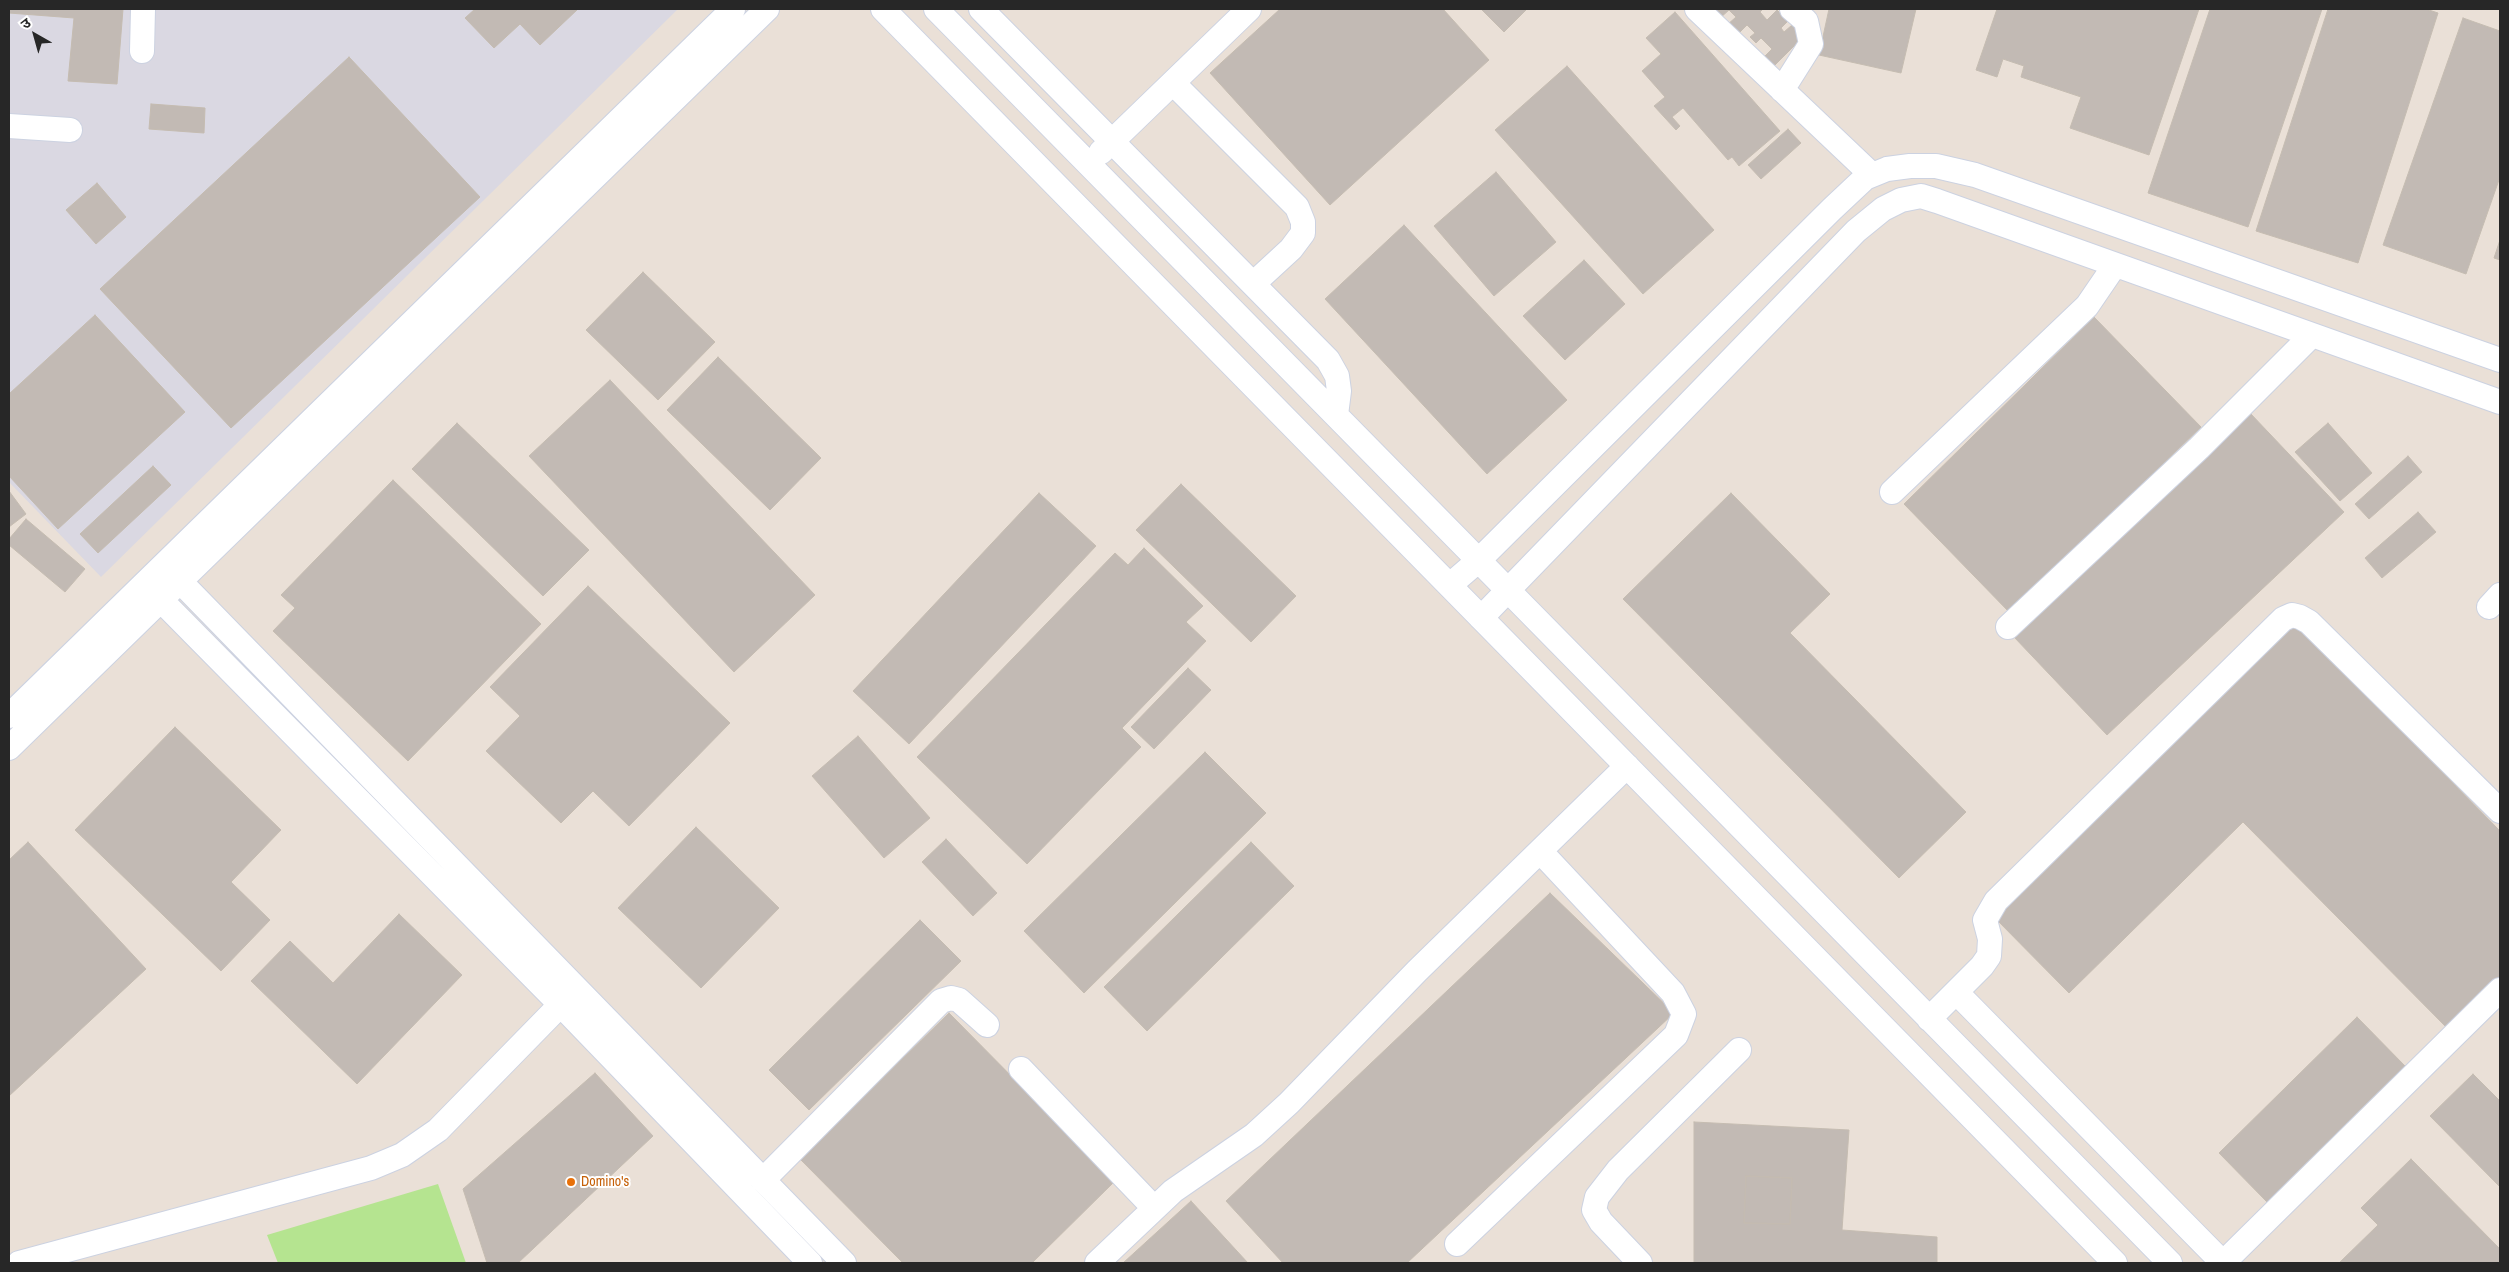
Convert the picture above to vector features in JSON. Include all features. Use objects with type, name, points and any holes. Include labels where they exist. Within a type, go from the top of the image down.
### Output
[{"type":"street","points":[[142,51],[143,9]]},
{"type":"street","points":[[9,748],[152,592],[163,565],[733,9]]},
{"type":"street","points":[[9,716],[152,592],[180,582],[767,9]]},
{"type":"street","points":[[883,9],[2115,1263]]},
{"type":"street","points":[[936,9],[2170,1263]]},
{"type":"street","points":[[981,9],[1328,360],[1337,376],[1339,391],[1336,415]]},
{"type":"street","points":[[1089,164],[1249,9]]},
{"type":"street","points":[[1697,9],[1782,90],[1879,172],[1901,200]]},
{"type":"street","points":[[1782,90],[1811,44],[1806,21],[1792,9]]},
{"type":"street","points":[[1173,82],[1296,207],[1304,222],[1303,233],[1291,249],[1253,284]]},
{"type":"street","points":[[9,126],[70,130]]},
{"type":"street","points":[[1450,585],[1479,560],[1832,209],[1865,178],[1879,172],[1910,166],[1936,166],[1975,175],[2500,360]]},
{"type":"street","points":[[1481,618],[1856,231],[1883,209],[1901,200],[1921,196],[1937,201],[2500,402]]},
{"type":"street","points":[[1892,492],[2088,306],[2115,265]]},
{"type":"street","points":[[2008,627],[2199,448],[2312,335]]},
{"type":"street","points":[[163,565],[568,996],[810,1263]]},
{"type":"street","points":[[152,592],[568,996],[763,1180],[844,1263]]},
{"type":"street","points":[[1929,1019],[1982,966],[1989,956],[1990,939],[1985,920],[1996,901],[2283,619],[2292,615],[2309,622],[2500,811]]},
{"type":"street","points":[[1097,1263],[1154,1208],[1199,1172],[1254,1136],[1627,766]]},
{"type":"street","points":[[1457,1244],[1676,1035],[1684,1014],[1673,993],[1540,851]]},
{"type":"street","points":[[1956,992],[2223,1263],[2500,990]]},
{"type":"street","points":[[19,1263],[371,1168],[402,1155],[438,1130],[568,996]]},
{"type":"street","points":[[763,1180],[940,1001],[951,998],[959,1000],[987,1025]]},
{"type":"street","points":[[1640,1263],[1601,1222],[1594,1210],[1597,1198],[1618,1170],[1739,1050]]},
{"type":"street","points":[[1021,1069],[1154,1208]]},
{"type":"shaded area","points":[[9,9],[678,9],[101,577],[9,482]]},
{"type":"green space","points":[[438,1184],[466,1263],[278,1263],[267,1235]]},
{"type":"building","points":[[9,9],[123,9],[117,84],[68,81],[74,18],[9,13]]},
{"type":"building","points":[[475,9],[578,9],[540,45],[520,24],[494,48],[465,18]]},
{"type":"building","points":[[1280,9],[1443,9],[1489,60],[1330,205],[1210,73]]},
{"type":"building","points":[[1481,9],[1527,9],[1504,32]]},
{"type":"building","points":[[1711,9],[1763,9],[1760,12],[1767,20],[1777,10],[1788,21],[1781,28],[1784,32],[1792,25],[1803,37],[1774,66],[1765,56],[1772,49],[1761,38],[1756,43],[1750,37],[1755,33],[1747,25],[1737,35],[1727,25],[1736,17],[1729,10],[1720,18]]},
{"type":"building","points":[[1829,9],[1916,9],[1901,73],[1819,55]]},
{"type":"building","points":[[1997,9],[2199,9],[2149,155],[2070,128],[2081,97],[2021,77],[2024,66],[2003,59],[1997,77],[1976,70]]},
{"type":"building","points":[[2210,9],[2322,9],[2248,227],[2148,193]]},
{"type":"building","points":[[2328,9],[2426,9],[2438,13],[2358,263],[2256,231]]},
{"type":"building","points":[[1675,12],[1780,131],[1739,166],[1732,157],[1728,160],[1683,108],[1672,117],[1680,126],[1676,130],[1654,106],[1665,97],[1642,71],[1661,54],[1646,38]]},
{"type":"building","points":[[2463,18],[2500,31],[2500,177],[2466,274],[2383,245]]},
{"type":"building","points":[[349,57],[480,197],[231,428],[100,289]]},
{"type":"building","points":[[1567,66],[1714,230],[1643,294],[1495,130]]},
{"type":"building","points":[[151,104],[205,108],[204,133],[149,129]]},
{"type":"building","points":[[1788,129],[1801,143],[1761,179],[1748,165]]},
{"type":"building","points":[[1496,172],[1556,242],[1494,296],[1434,226]]},
{"type":"building","points":[[97,183],[126,217],[96,244],[66,210]]},
{"type":"building","points":[[1404,225],[1567,400],[1487,474],[1325,299]]},
{"type":"building","points":[[2500,240],[2500,260],[2494,258]]},
{"type":"building","points":[[1584,260],[1625,304],[1565,360],[1523,316]]},
{"type":"building","points":[[643,272],[715,342],[658,400],[586,330]]},
{"type":"building","points":[[95,315],[185,412],[58,529],[9,476],[9,394]]},
{"type":"building","points":[[2094,317],[2201,427],[2010,613],[1904,504]]},
{"type":"building","points":[[718,357],[821,458],[770,510],[667,410]]},
{"type":"building","points":[[610,380],[815,595],[734,672],[529,456]]},
{"type":"building","points":[[2250,413],[2344,512],[2107,735],[2014,637]]},
{"type":"building","points":[[457,423],[589,550],[543,596],[412,469]]},
{"type":"building","points":[[2328,423],[2372,473],[2340,501],[2295,452]]},
{"type":"building","points":[[2408,456],[2422,472],[2369,519],[2355,504]]},
{"type":"building","points":[[153,466],[171,485],[98,553],[80,534]]},
{"type":"building","points":[[393,480],[541,624],[408,761],[273,631],[295,608],[281,595]]},
{"type":"building","points":[[1181,484],[1296,596],[1251,642],[1136,530]]},
{"type":"building","points":[[9,491],[26,514],[9,527]]},
{"type":"building","points":[[1039,493],[1096,546],[909,744],[853,691]]},
{"type":"building","points":[[1731,493],[1830,594],[1790,633],[1966,812],[1899,878],[1623,599]]},
{"type":"building","points":[[2418,512],[2436,532],[2382,578],[2365,558]]},
{"type":"building","points":[[26,519],[85,569],[65,592],[9,545],[9,539]]},
{"type":"building","points":[[1144,548],[1203,606],[1186,622],[1206,641],[1122,728],[1141,747],[1027,864],[917,757],[1115,553],[1128,565]]},
{"type":"building","points":[[588,586],[730,723],[629,826],[593,791],[561,823],[486,751],[520,716],[490,687]]},
{"type":"building","points":[[2294,621],[2500,831],[2500,985],[2452,1033],[2243,822],[2069,993],[1994,917]]},
{"type":"building","points":[[1188,668],[1211,690],[1154,749],[1131,727]]},
{"type":"building","points":[[175,727],[281,830],[231,882],[270,920],[221,971],[75,830]]},
{"type":"building","points":[[858,736],[930,818],[884,858],[812,776]]},
{"type":"building","points":[[1205,752],[1266,813],[1084,993],[1024,931]]},
{"type":"building","points":[[696,827],[779,908],[701,988],[618,908]]},
{"type":"building","points":[[946,839],[997,893],[973,916],[922,862]]},
{"type":"building","points":[[28,842],[146,969],[9,1096],[9,860]]},
{"type":"building","points":[[1251,842],[1294,886],[1147,1031],[1104,987]]},
{"type":"building","points":[[1550,893],[1674,1013],[1407,1263],[1283,1263],[1226,1201]]},
{"type":"building","points":[[399,914],[462,975],[357,1084],[251,981],[290,941],[333,983]]},
{"type":"building","points":[[920,920],[961,961],[809,1110],[769,1070]]},
{"type":"building","points":[[949,1013],[1115,1181],[1032,1263],[903,1263],[800,1159]]},
{"type":"building","points":[[2357,1017],[2405,1066],[2267,1202],[2219,1153]]},
{"type":"building","points":[[595,1073],[653,1136],[518,1263],[487,1263],[463,1189]]},
{"type":"building","points":[[2473,1074],[2500,1101],[2500,1187],[2430,1116]]},
{"type":"building","points":[[1694,1122],[1849,1130],[1842,1230],[1937,1237],[1937,1263],[1694,1263]],"holes":[[[1746,1176],[1792,1178],[1790,1224],[1744,1223]]]},
{"type":"building","points":[[2411,1159],[2500,1249],[2500,1263],[2339,1263],[2378,1225],[2361,1208]]},
{"type":"building","points":[[1746,1176],[1792,1178],[1790,1224],[1744,1223]]},
{"type":"building","points":[[1191,1201],[1248,1263],[1123,1263]]},
{"type":"place","name":"Domino's","points":[[571,1182]]}]
